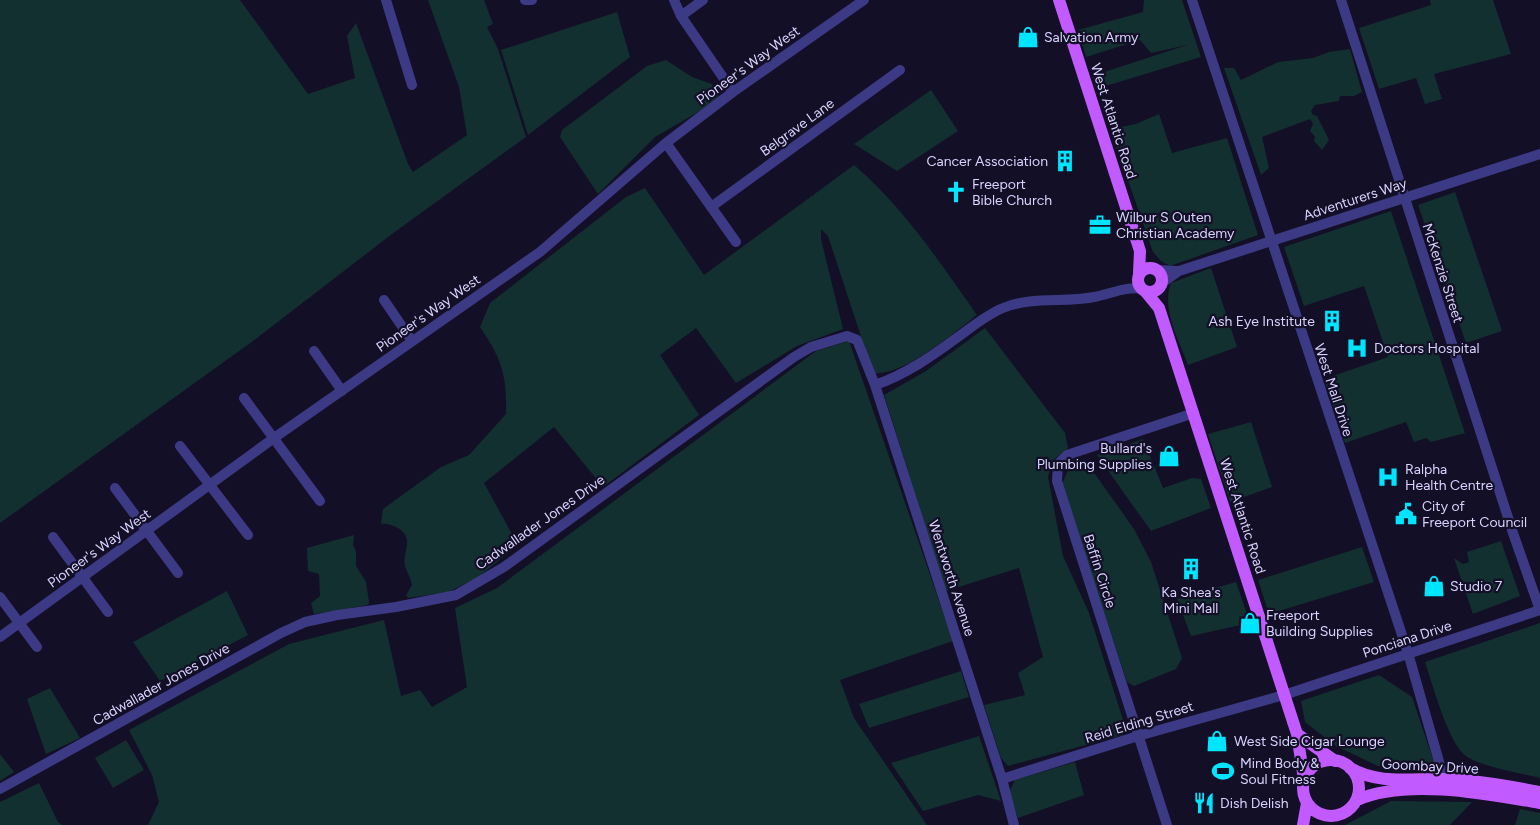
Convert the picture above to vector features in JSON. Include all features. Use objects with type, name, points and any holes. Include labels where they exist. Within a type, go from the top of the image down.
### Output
[{"type":"main road","name":"West Atlantic Road","points":[[1059,0],[1140,251],[1141,283],[1158,308],[1297,734],[1304,779]]},
{"type":"main road","name":"West Atlantic Road","points":[[1140,251],[1161,274],[1158,308]]},
{"type":"main road","points":[[1157,270],[1145,268],[1141,283],[1154,291],[1161,284]]},
{"type":"main road","points":[[1297,734],[1350,768],[1358,783],[1357,800],[1347,812],[1340,815],[1329,825]]},
{"type":"main road","points":[[1303,825],[1306,803],[1303,791],[1304,779],[1313,766],[1335,760]]},
{"type":"main road","name":"Goombay Drive","points":[[1350,768],[1377,779],[1540,792]]},
{"type":"main road","name":"Goombay Drive","points":[[1357,800],[1380,792],[1446,784],[1540,803]]},
{"type":"main road","points":[[1306,803],[1321,815],[1340,815]]},
{"type":"street","points":[[386,0],[412,85]]},
{"type":"street","points":[[525,0],[532,0]]},
{"type":"street","points":[[674,0],[681,16],[733,92]]},
{"type":"street","points":[[681,16],[702,0]]},
{"type":"street","name":"Pioneer's Way West","points":[[0,637],[211,486],[274,438],[540,252],[666,143],[733,92],[864,0]]},
{"type":"street","name":"West Mall Drive","points":[[1192,0],[1408,653],[1446,784]]},
{"type":"street","name":"McKenzie Street","points":[[1341,0],[1540,610]]},
{"type":"street","name":"Belgrave Lane","points":[[711,207],[900,70]]},
{"type":"street","points":[[666,143],[736,242]]},
{"type":"street","name":"Adventurers Way","points":[[1161,284],[1179,271],[1540,154]]},
{"type":"street","name":"Adventurers Way","points":[[1157,270],[1179,271]]},
{"type":"street","points":[[875,385],[890,380],[928,359],[989,314],[1003,308],[1019,303],[1093,298],[1141,283]]},
{"type":"street","points":[[384,300],[412,341]]},
{"type":"street","name":"Cadwallader Jones Drive","points":[[0,790],[281,633],[306,622],[456,595],[504,567],[794,357],[811,347],[834,339],[847,336],[857,340]]},
{"type":"street","name":"Wentworth Avenue","points":[[857,340],[875,385],[1002,779],[1014,825]]},
{"type":"street","points":[[314,351],[342,391]]},
{"type":"street","points":[[244,398],[320,501]]},
{"type":"street","name":"Baffin Circle","points":[[1167,825],[1057,481],[1058,464],[1067,455],[1077,451],[1194,414]]},
{"type":"street","points":[[180,446],[248,535]]},
{"type":"street","points":[[115,488],[178,573]]},
{"type":"street","points":[[53,537],[108,612]]},
{"type":"street","points":[[0,597],[37,647]]},
{"type":"street","name":"Ponciana Drive","points":[[1284,694],[1540,610]]},
{"type":"street","name":"Reid Elding Street","points":[[1002,779],[1138,736],[1284,694]]},
{"type":"green space","points":[[0,0],[240,0],[308,94],[355,78],[347,36],[356,23],[408,164],[413,172],[467,135],[459,87],[428,0],[484,0],[493,24],[487,27],[498,49],[526,137],[392,234],[253,341],[0,523]]},
{"type":"green space","points":[[1144,0],[1182,0],[1201,57],[1096,89],[1092,76],[1187,45],[1151,53],[1140,40],[1086,57],[1078,30],[1143,12]]},
{"type":"green space","points":[[1430,0],[1493,0],[1511,54],[1434,74],[1442,99],[1425,104],[1416,78],[1379,89],[1359,28],[1431,5]]},
{"type":"green space","points":[[617,12],[630,57],[528,135],[501,50]]},
{"type":"green space","points":[[1350,49],[1362,92],[1354,96],[1340,96],[1339,101],[1315,105],[1311,111],[1313,115],[1317,116],[1329,140],[1322,150],[1314,141],[1315,137],[1310,131],[1313,124],[1310,119],[1262,137],[1269,168],[1261,175],[1224,68],[1234,68],[1241,80],[1278,62],[1313,58],[1329,52]]},
{"type":"green space","points":[[666,60],[692,77],[712,84],[718,89],[719,96],[707,107],[655,137],[598,194],[560,137],[562,130],[647,66]]},
{"type":"green space","points":[[931,90],[958,131],[897,171],[854,144]]},
{"type":"green space","points":[[1159,114],[1172,153],[1227,138],[1258,235],[1170,266],[1161,261],[1153,252],[1110,129],[1136,124]]},
{"type":"green space","points":[[854,165],[905,217],[935,255],[977,315],[913,361],[885,372],[873,373],[828,236],[821,229],[821,239],[843,329],[797,346],[736,383],[696,328],[660,355],[699,415],[603,487],[554,427],[484,483],[518,545],[477,578],[448,592],[408,598],[406,595],[412,585],[404,561],[407,545],[406,536],[396,527],[381,524],[383,509],[441,467],[469,455],[506,414],[502,368],[480,327],[490,303],[626,197],[645,188],[704,275]]},
{"type":"green space","points":[[1455,192],[1502,331],[1466,343],[1418,205]]},
{"type":"green space","points":[[1391,211],[1465,433],[1431,442],[1426,438],[1414,442],[1406,422],[1345,443],[1324,379],[1388,357],[1364,286],[1304,306],[1284,247]]},
{"type":"green space","points":[[1211,268],[1237,347],[1188,365],[1172,324],[1168,293],[1171,283]]},
{"type":"green space","points":[[985,328],[1065,433],[1068,448],[1052,461],[1048,477],[1063,556],[1089,613],[1125,726],[1123,735],[1008,766],[1001,758],[984,705],[1025,695],[1018,673],[1043,657],[1019,568],[946,591],[884,395],[926,371]]},
{"type":"green space","points":[[849,341],[953,641],[840,680],[854,718],[927,825],[148,825],[159,802],[152,775],[129,730],[289,644],[384,620],[401,696],[420,690],[432,707],[467,687],[455,608],[497,588],[816,351]]},
{"type":"green space","points":[[1251,422],[1272,487],[1230,502],[1208,434]]},
{"type":"green space","points":[[1143,439],[1163,488],[1192,478],[1201,479],[1211,508],[1151,531],[1097,455]]},
{"type":"green space","points":[[1085,460],[1134,529],[1151,562],[1182,658],[1176,669],[1134,686],[1127,682],[1062,484],[1068,470]]},
{"type":"green space","points":[[354,535],[353,545],[356,551],[356,566],[366,582],[368,605],[314,614],[311,603],[320,596],[319,574],[308,571],[307,548]]},
{"type":"green space","points":[[1501,541],[1520,596],[1473,614],[1454,558],[1463,564],[1469,562],[1467,552]]},
{"type":"green space","points":[[1362,547],[1374,582],[1269,614],[1258,580]]},
{"type":"green space","points":[[1236,582],[1250,623],[1191,636],[1177,599]]},
{"type":"green space","points":[[227,591],[248,635],[160,681],[133,642]]},
{"type":"green space","points":[[1540,623],[1540,778],[1481,763],[1466,756],[1460,750],[1447,727],[1425,662]]},
{"type":"green space","points":[[961,671],[969,697],[869,728],[859,704]]},
{"type":"green space","points":[[1379,675],[1412,697],[1436,768],[1378,766],[1336,746],[1305,722],[1301,701]]},
{"type":"green space","points":[[50,688],[80,738],[46,754],[27,699]]},
{"type":"green space","points":[[979,736],[1001,801],[978,795],[923,811],[891,763]]},
{"type":"green space","points":[[126,740],[144,770],[113,788],[95,758]]},
{"type":"green space","points":[[0,754],[14,772],[0,781]]},
{"type":"green space","points":[[1075,762],[1084,795],[1018,818],[1009,792],[1015,780]]},
{"type":"green space","points":[[39,783],[58,822],[62,825],[0,825],[0,802]]},
{"type":"green space","points":[[1391,801],[1472,802],[1450,825],[1345,825]]},
{"type":"green space","points":[[1520,809],[1540,813],[1540,825],[1515,825]]},
{"type":"place","name":"Salvation Army","points":[[1028,37]]},
{"type":"place","name":"Cancer Association","points":[[1065,161]]},
{"type":"place","name":"Freeport Bible Church","points":[[956,192]]},
{"type":"place","name":"Wilbur S Outen Christian Academy","points":[[1100,225]]},
{"type":"place","name":"Ash Eye Institute","points":[[1332,321]]},
{"type":"place","name":"Doctors Hospital","points":[[1357,348]]},
{"type":"place","name":"Bullard's Plumbing Supplies","points":[[1169,456]]},
{"type":"place","name":"Ralpha Health Centre","points":[[1388,477]]},
{"type":"place","name":"City of Freeport Council","points":[[1406,514]]},
{"type":"place","name":"Ka Shea's Mini Mall","points":[[1191,569]]},
{"type":"place","name":"Studio 7","points":[[1434,586]]},
{"type":"place","name":"Freeport Building Supplies","points":[[1250,623]]},
{"type":"place","name":"West Side Cigar Lounge","points":[[1217,741]]},
{"type":"place","name":"Mind Body & Soul Fitness","points":[[1223,771]]},
{"type":"place","name":"Dish Delish","points":[[1204,803]]}]
